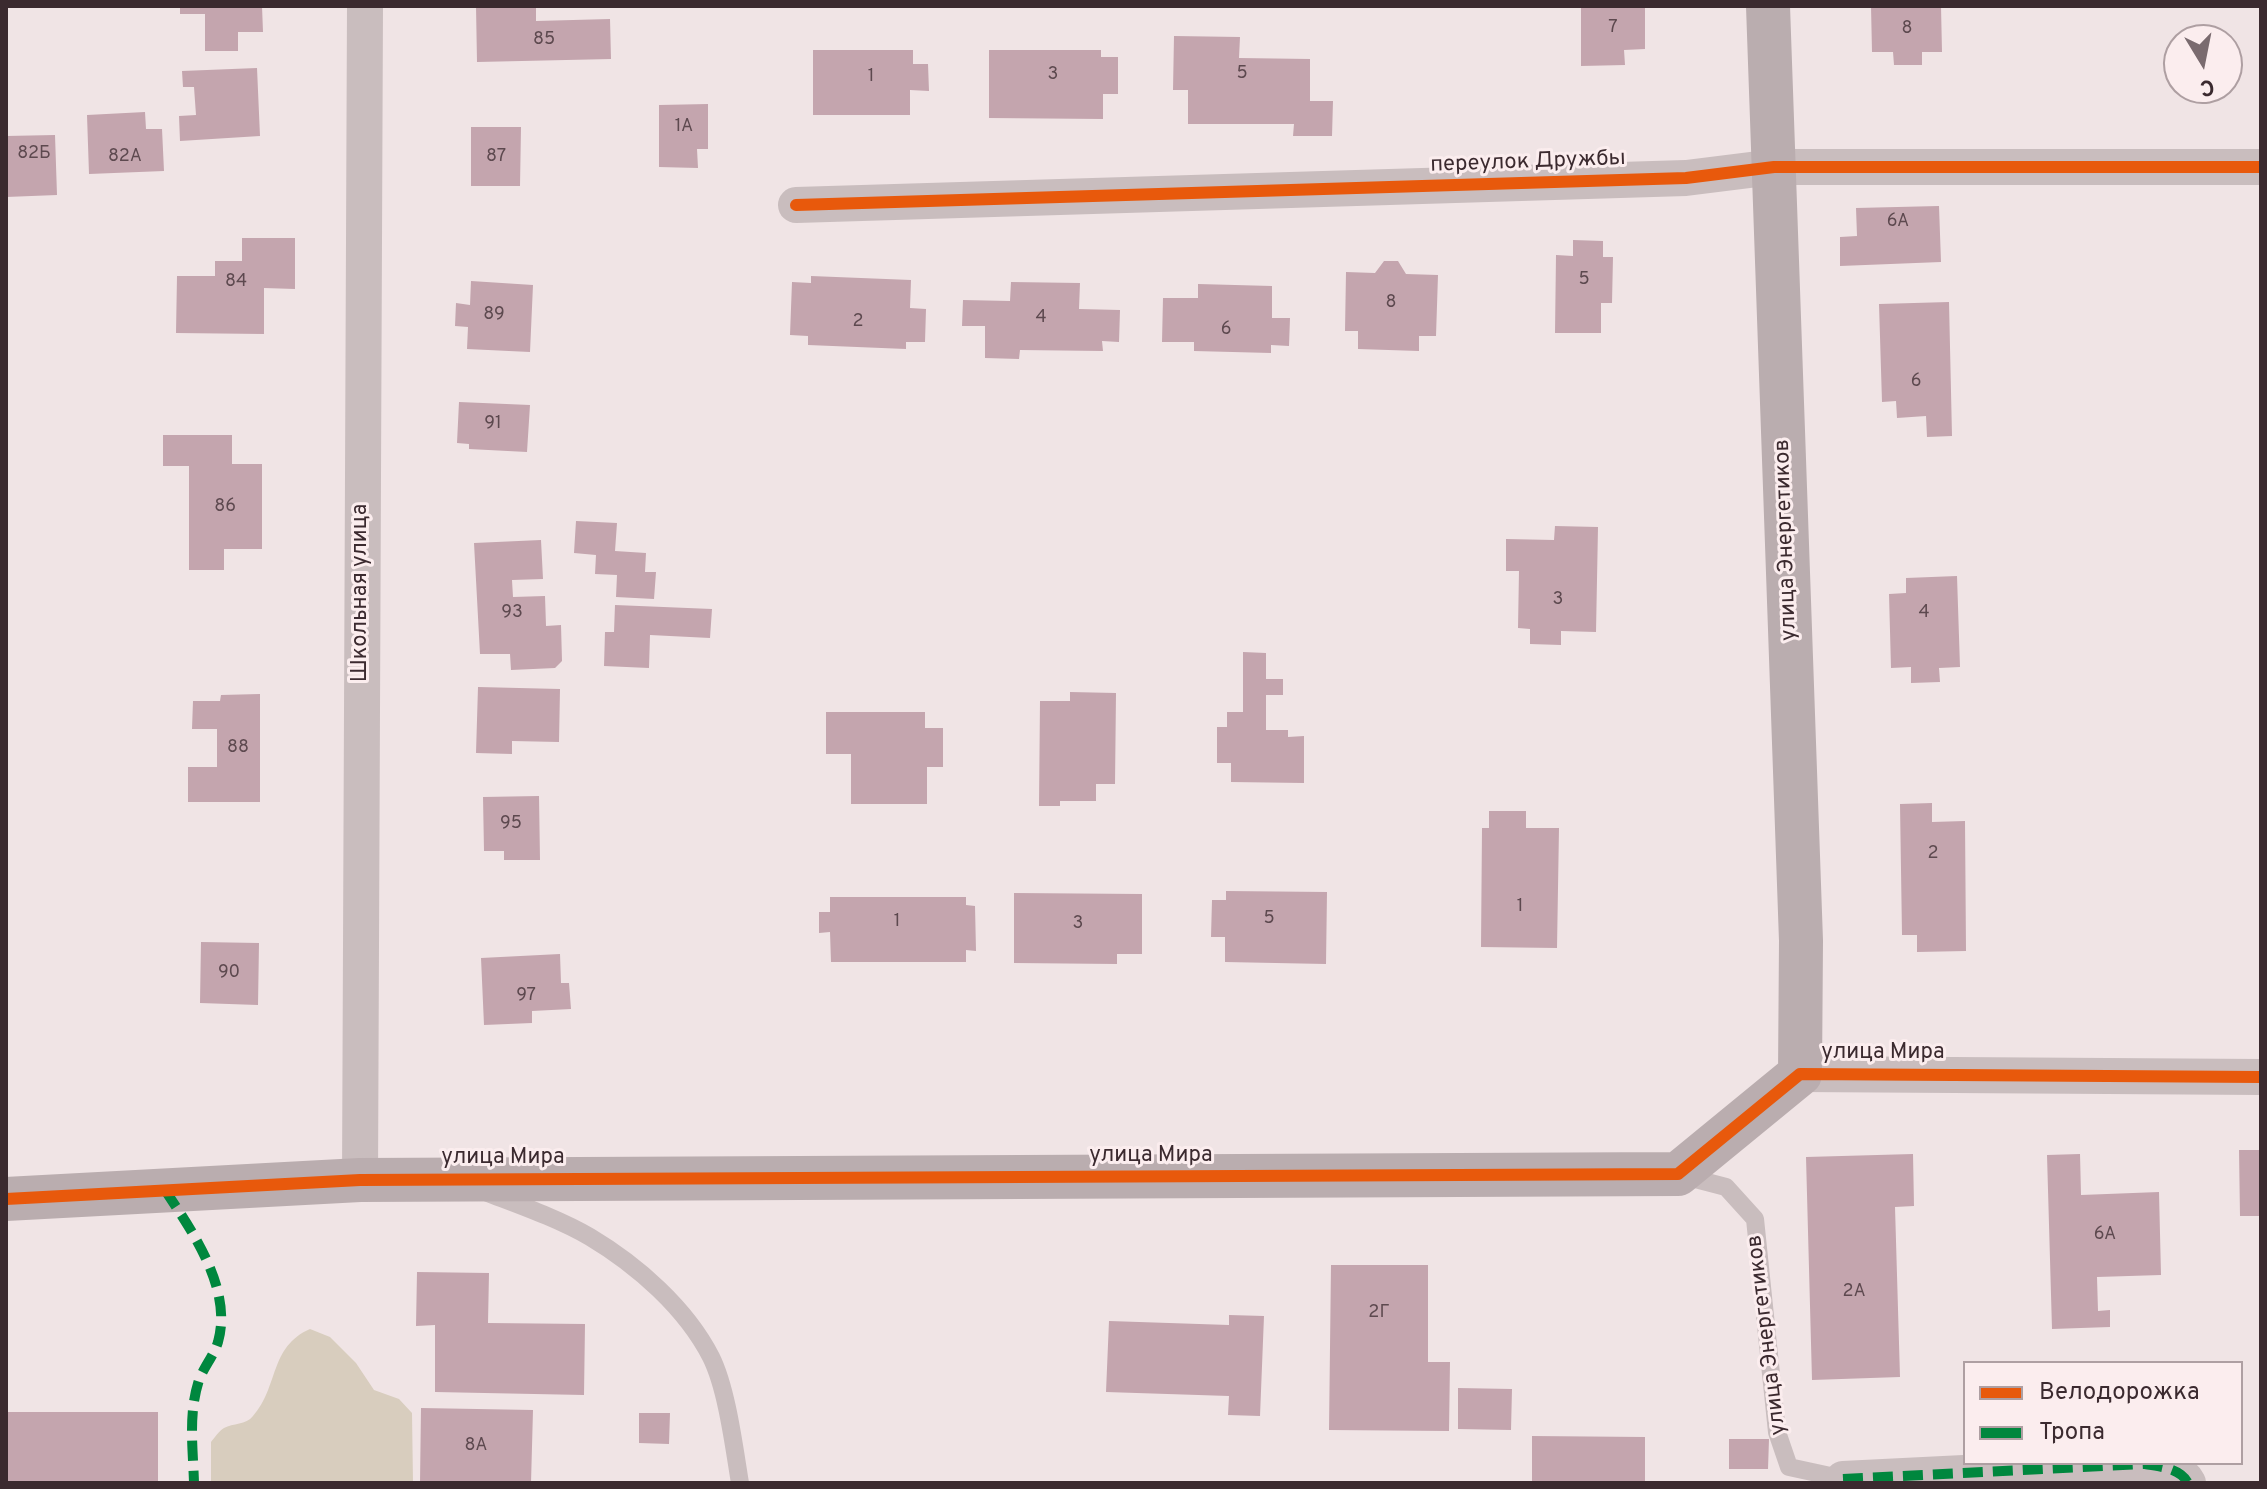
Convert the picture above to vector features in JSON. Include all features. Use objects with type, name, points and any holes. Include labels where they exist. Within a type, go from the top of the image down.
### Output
[{"type":"street","name":"Школьная улица","points":[[360,1180],[365,6]]},
{"type":"street","name":"улица Энергетиков","points":[[1768,6],[1801,941],[1800,1074]]},
{"type":"street","name":"переулок Дружбы","points":[[796,205],[1686,178],[1774,167],[2261,167]]},
{"type":"street","name":"улица Мира","points":[[6,1199],[360,1180],[1678,1174],[1800,1074],[2261,1077]]},
{"type":"street","points":[[1853,1481],[2128,1465]]},
{"type":"street","points":[[2152,1465],[2166,1467],[2184,1476],[2188,1483]]},
{"type":"lane","name":"улица Энергетиков","points":[[1678,1174],[1726,1187],[1755,1219],[1777,1432],[1789,1475],[1853,1481]]},
{"type":"lane","points":[[453,1180],[589,1236],[626,1261],[683,1312],[712,1359],[728,1413],[740,1483]]},
{"type":"shaded area","points":[[310,1329],[330,1337],[356,1363],[374,1390],[399,1399],[412,1413],[413,1483],[211,1483],[211,1442],[224,1428],[253,1416],[267,1393],[287,1346]]},
{"type":"building","points":[[180,6],[262,6],[263,32],[238,32],[238,51],[205,51],[205,14],[180,14]]},
{"type":"building","points":[[476,6],[536,6],[536,21],[610,19],[611,59],[477,62]]},
{"type":"building","points":[[1581,6],[1645,6],[1645,49],[1624,50],[1625,65],[1581,66]]},
{"type":"building","points":[[1871,6],[1941,6],[1942,52],[1922,52],[1922,65],[1894,65],[1893,52],[1872,52]]},
{"type":"building","points":[[1174,36],[1240,37],[1239,58],[1310,59],[1310,101],[1333,101],[1332,136],[1293,136],[1294,124],[1188,124],[1188,90],[1173,90]]},
{"type":"building","points":[[813,50],[913,50],[913,64],[928,64],[929,91],[910,90],[910,115],[813,115]]},
{"type":"building","points":[[989,50],[1101,50],[1101,57],[1118,57],[1118,94],[1103,94],[1103,119],[989,118]]},
{"type":"building","points":[[257,68],[260,136],[180,141],[179,116],[196,115],[194,87],[183,87],[182,71]]},
{"type":"building","points":[[708,104],[708,149],[697,149],[698,168],[659,167],[659,105]]},
{"type":"building","points":[[145,112],[146,129],[162,129],[164,171],[89,174],[87,115]]},
{"type":"building","points":[[471,127],[521,127],[520,186],[471,186]]},
{"type":"building","points":[[55,135],[57,195],[6,197],[6,136]]},
{"type":"building","points":[[1939,206],[1941,262],[1840,266],[1840,237],[1857,236],[1856,208]]},
{"type":"building","points":[[242,238],[295,238],[295,289],[264,288],[264,334],[176,333],[177,276],[215,276],[215,261],[242,261]]},
{"type":"building","points":[[1573,240],[1603,241],[1603,257],[1613,257],[1612,303],[1601,303],[1601,333],[1555,333],[1556,255],[1573,256]]},
{"type":"building","points":[[1384,261],[1398,261],[1406,274],[1438,275],[1436,336],[1419,336],[1419,351],[1358,349],[1358,331],[1345,331],[1346,272],[1375,273]]},
{"type":"building","points":[[811,276],[911,280],[910,308],[926,309],[925,342],[906,342],[906,349],[808,345],[808,336],[790,335],[792,282],[811,283]]},
{"type":"building","points":[[471,281],[533,285],[530,352],[467,349],[468,327],[455,326],[456,303],[470,305]]},
{"type":"building","points":[[1011,282],[1080,283],[1079,309],[1120,310],[1119,342],[1102,341],[1103,351],[1020,350],[1019,359],[985,358],[985,326],[962,326],[963,300],[1010,301]]},
{"type":"building","points":[[1198,284],[1272,286],[1272,318],[1290,318],[1289,346],[1271,345],[1271,353],[1194,351],[1194,342],[1162,342],[1163,298],[1198,298]]},
{"type":"building","points":[[1949,302],[1952,436],[1927,437],[1926,416],[1897,418],[1896,401],[1882,402],[1879,304]]},
{"type":"building","points":[[459,402],[530,405],[527,452],[469,449],[469,444],[457,443]]},
{"type":"building","points":[[163,435],[232,435],[232,464],[262,464],[262,549],[224,549],[224,570],[189,570],[189,466],[163,466]]},
{"type":"building","points":[[576,521],[617,523],[615,551],[646,553],[645,572],[656,572],[654,599],[616,597],[617,575],[595,574],[596,555],[574,553]]},
{"type":"building","points":[[1555,526],[1598,527],[1596,632],[1561,631],[1561,645],[1530,644],[1530,629],[1518,628],[1519,571],[1506,571],[1506,539],[1554,540]]},
{"type":"building","points":[[541,540],[543,579],[512,580],[513,597],[545,596],[546,626],[561,625],[562,661],[555,668],[511,670],[510,654],[480,654],[474,543]]},
{"type":"building","points":[[1957,576],[1960,667],[1939,668],[1940,682],[1911,683],[1911,667],[1891,668],[1889,594],[1906,593],[1906,578]]},
{"type":"building","points":[[615,605],[712,609],[710,638],[650,635],[649,668],[604,666],[605,632],[614,632]]},
{"type":"building","points":[[1243,652],[1266,653],[1266,679],[1283,679],[1283,695],[1266,695],[1266,730],[1288,730],[1288,737],[1304,736],[1304,783],[1231,782],[1231,763],[1217,763],[1217,727],[1227,727],[1227,712],[1243,712]]},
{"type":"building","points":[[478,687],[560,689],[559,742],[512,741],[512,754],[476,753]]},
{"type":"building","points":[[1070,692],[1116,693],[1115,784],[1096,784],[1096,801],[1060,801],[1060,806],[1039,806],[1040,701],[1070,701]]},
{"type":"building","points":[[260,694],[260,802],[188,802],[188,767],[217,767],[217,729],[192,729],[193,701],[220,701],[221,695]]},
{"type":"building","points":[[826,712],[925,712],[925,728],[943,728],[943,767],[927,767],[927,804],[851,804],[851,754],[826,754]]},
{"type":"building","points":[[539,796],[540,860],[504,860],[504,851],[484,851],[483,797]]},
{"type":"building","points":[[1932,803],[1932,822],[1965,821],[1966,951],[1917,952],[1917,935],[1902,935],[1900,804]]},
{"type":"building","points":[[1489,811],[1526,811],[1526,828],[1559,828],[1557,948],[1481,947],[1482,828],[1489,828]]},
{"type":"building","points":[[1226,891],[1327,892],[1326,964],[1225,962],[1225,937],[1211,937],[1212,900],[1226,900]]},
{"type":"building","points":[[1014,893],[1142,894],[1142,954],[1117,954],[1117,964],[1014,963]]},
{"type":"building","points":[[830,897],[966,897],[966,905],[975,906],[976,951],[966,950],[966,962],[831,962],[830,932],[819,933],[819,912],[830,912]]},
{"type":"building","points":[[201,942],[259,943],[258,1005],[200,1003]]},
{"type":"building","points":[[560,954],[561,983],[569,983],[571,1009],[532,1011],[532,1023],[484,1025],[481,958]]},
{"type":"building","points":[[2239,1150],[2261,1150],[2261,1216],[2240,1216]]},
{"type":"building","points":[[1913,1154],[1914,1206],[1895,1207],[1900,1377],[1812,1380],[1806,1157]]},
{"type":"building","points":[[2080,1154],[2081,1195],[2159,1192],[2161,1275],[2097,1277],[2098,1311],[2110,1310],[2110,1327],[2052,1329],[2047,1155]]},
{"type":"building","points":[[1331,1265],[1428,1265],[1428,1362],[1450,1362],[1449,1431],[1329,1430]]},
{"type":"building","points":[[417,1272],[489,1273],[488,1323],[585,1324],[584,1395],[435,1392],[435,1325],[416,1326]]},
{"type":"building","points":[[1229,1315],[1264,1316],[1260,1416],[1228,1415],[1229,1396],[1106,1392],[1109,1321],[1229,1325]]},
{"type":"building","points":[[1458,1388],[1512,1389],[1511,1430],[1458,1429]]},
{"type":"building","points":[[421,1408],[533,1410],[531,1483],[420,1483]]},
{"type":"building","points":[[6,1412],[158,1412],[158,1483],[6,1483]]},
{"type":"building","points":[[639,1413],[670,1413],[669,1444],[639,1443]]},
{"type":"building","points":[[1532,1436],[1645,1437],[1645,1483],[1532,1483]]},
{"type":"building","points":[[1729,1439],[1769,1439],[1768,1469],[1729,1469]]},
{"type":"marked path","points":[[165,1190],[198,1242],[215,1281],[220,1302],[218,1342],[199,1380],[193,1406],[194,1483]]},
{"type":"marked path","points":[[1843,1479],[2125,1465]]},
{"type":"marked path","points":[[2151,1465],[2175,1471],[2188,1483]]},
{"type":"cycle path","points":[[796,205],[1686,178],[1774,167],[2261,167]]},
{"type":"cycle path","points":[[6,1199],[360,1180],[1678,1174],[1800,1074],[2261,1077]]}]
